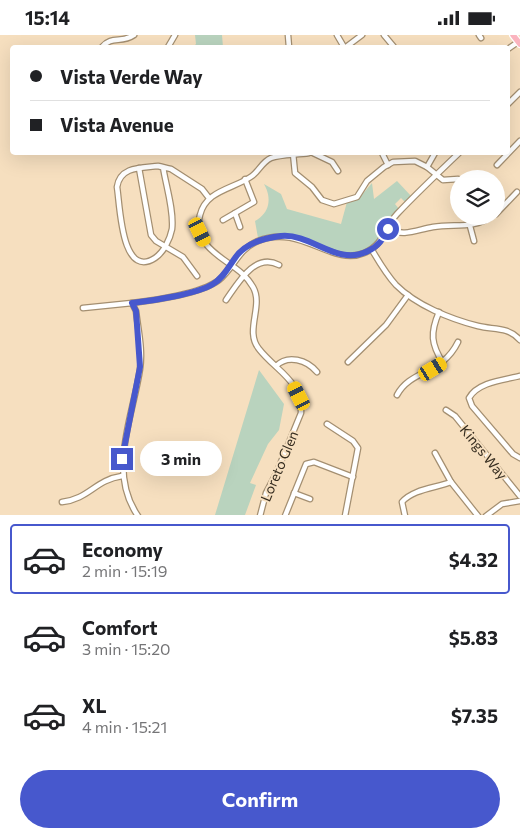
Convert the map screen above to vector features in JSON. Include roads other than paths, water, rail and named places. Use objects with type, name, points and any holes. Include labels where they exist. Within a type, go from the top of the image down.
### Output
[{"type":"main road","points":[[513,35],[519,43]]},
{"type":"street","points":[[103,45],[112,37],[126,38],[134,35]]},
{"type":"street","points":[[348,45],[362,35]]},
{"type":"street","points":[[384,35],[392,45]]},
{"type":"street","points":[[510,103],[520,92]]},
{"type":"street","points":[[510,151],[520,141]]},
{"type":"street","points":[[163,167],[172,222],[166,246],[157,257],[144,261],[130,254],[126,248],[118,183],[124,173],[139,169],[163,167],[178,172],[209,198],[246,179],[272,158],[293,155],[293,165],[299,179],[312,187],[322,200],[334,204],[357,197],[367,181],[388,165],[408,160],[427,167],[443,180],[450,180]]},
{"type":"street","points":[[317,155],[332,162],[338,171]]},
{"type":"street","points":[[383,155],[388,165]]},
{"type":"street","points":[[427,167],[435,155]]},
{"type":"street","points":[[83,308],[132,303],[194,292],[212,285],[224,275],[245,248],[257,241],[284,236],[296,238],[344,255],[355,256],[372,250],[384,238],[396,216],[457,155]]},
{"type":"street","points":[[497,165],[507,155]]},
{"type":"street","points":[[139,169],[149,231],[153,238],[189,262],[196,276]]},
{"type":"street","points":[[223,220],[254,202],[246,179]]},
{"type":"street","points":[[505,204],[517,192]]},
{"type":"street","name":"Loreto Glen","points":[[209,198],[201,209],[199,219],[200,232],[212,251],[232,264],[253,287],[256,297],[253,335],[256,345],[293,385],[301,404],[301,413],[276,474],[266,493],[260,515]]},
{"type":"street","points":[[236,213],[240,227]]},
{"type":"street","points":[[388,229],[405,234],[433,227],[474,225]]},
{"type":"street","points":[[470,226],[474,241]]},
{"type":"street","points":[[372,250],[390,279],[408,295],[439,312],[476,326],[506,330],[520,340]]},
{"type":"street","points":[[226,300],[243,275],[260,264],[270,262],[279,265]]},
{"type":"street","points":[[348,362],[386,325],[408,295]]},
{"type":"street","points":[[132,303],[136,311],[140,367],[122,459],[122,476],[136,515]]},
{"type":"street","points":[[439,312],[432,336],[435,351],[443,363]]},
{"type":"street","points":[[398,395],[400,389],[418,375],[443,363],[453,353],[458,341]]},
{"type":"street","points":[[276,366],[284,359],[291,358],[313,367],[317,371]]},
{"type":"street","points":[[520,376],[486,385],[472,393],[470,403],[513,454],[520,459]]},
{"type":"street","name":"Kings Way","points":[[446,410],[455,416],[520,496]]},
{"type":"street","points":[[327,424],[353,441],[358,448],[345,515]]},
{"type":"street","points":[[435,453],[451,481],[478,515]]},
{"type":"street","points":[[285,515],[306,464],[310,462],[353,477]]},
{"type":"street","points":[[62,502],[80,499],[106,480],[122,476]]},
{"type":"street","points":[[405,515],[402,502],[404,499],[418,491],[451,481]]},
{"type":"street","points":[[294,493],[310,499]]},
{"type":"street","points":[[486,515],[502,505],[520,501]]}]
